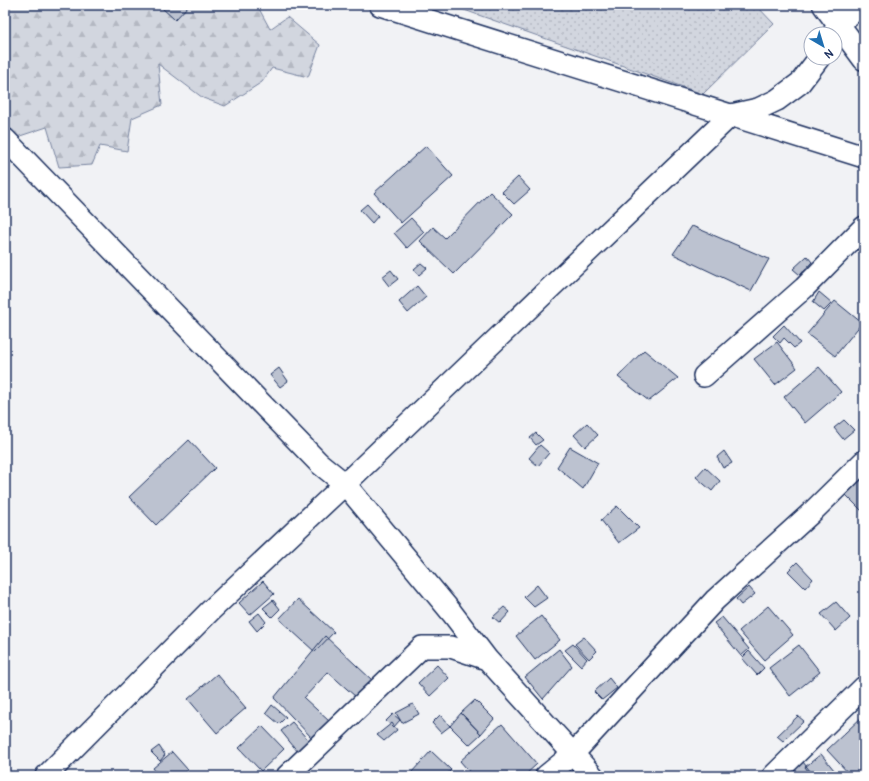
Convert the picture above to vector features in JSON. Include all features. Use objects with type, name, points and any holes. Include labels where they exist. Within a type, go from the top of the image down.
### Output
[{"type":"main road","points":[[824,5],[834,26]]},
{"type":"main road","points":[[843,36],[864,59]]},
{"type":"street","points":[[380,5],[864,157]]},
{"type":"street","points":[[839,26],[861,5]]},
{"type":"street","points":[[46,776],[210,611],[346,484],[731,115],[758,109],[777,100],[800,83],[813,66]]},
{"type":"street","points":[[5,139],[319,463],[346,484],[452,613],[487,659],[593,776]]},
{"type":"street","points":[[704,376],[804,288],[864,227]]},
{"type":"street","points":[[546,776],[573,754],[715,600],[810,514],[864,461]]},
{"type":"street","points":[[287,776],[422,647],[451,647],[487,659]]},
{"type":"street","points":[[773,776],[864,687]]},
{"type":"green space","points":[[5,5],[257,5],[270,29],[287,17],[320,45],[308,77],[272,68],[262,82],[225,106],[203,98],[158,64],[162,105],[132,118],[127,151],[100,146],[92,165],[59,167],[47,127],[5,141]]},
{"type":"green space","points":[[450,5],[756,5],[774,24],[703,94]]},
{"type":"building","points":[[162,5],[189,5],[175,20],[161,7]]},
{"type":"building","points":[[426,146],[453,176],[401,223],[374,193]]},
{"type":"building","points":[[518,177],[530,190],[514,204],[502,192]]},
{"type":"building","points":[[490,192],[513,214],[454,274],[420,241],[433,227],[445,238]]},
{"type":"building","points":[[367,204],[378,216],[372,223],[360,210]]},
{"type":"building","points":[[411,218],[424,232],[407,248],[394,233]]},
{"type":"building","points":[[692,226],[769,259],[751,291],[673,254]]},
{"type":"building","points":[[807,256],[812,262],[800,275],[793,269]]},
{"type":"building","points":[[421,263],[427,268],[419,275],[414,269]]},
{"type":"building","points":[[391,270],[398,279],[389,286],[382,277]]},
{"type":"building","points":[[417,286],[426,297],[408,313],[399,302]]},
{"type":"building","points":[[819,292],[832,303],[824,311],[813,302]]},
{"type":"building","points":[[835,301],[862,323],[835,356],[807,334]]},
{"type":"building","points":[[784,325],[800,343],[794,348],[784,338],[780,343],[773,336]]},
{"type":"building","points":[[777,342],[797,368],[775,385],[754,359]]},
{"type":"building","points":[[644,350],[678,378],[649,401],[618,377]]},
{"type":"building","points":[[819,367],[841,392],[805,423],[784,397]]},
{"type":"building","points":[[279,368],[288,381],[280,387],[270,375]]},
{"type":"building","points":[[844,420],[854,430],[843,439],[834,428]]},
{"type":"building","points":[[587,423],[598,435],[585,447],[574,435]]},
{"type":"building","points":[[536,433],[543,440],[536,445],[530,438]]},
{"type":"building","points":[[189,440],[215,468],[156,525],[129,497]]},
{"type":"building","points":[[540,445],[549,453],[538,466],[529,458]]},
{"type":"building","points":[[570,447],[598,463],[583,489],[557,467]]},
{"type":"building","points":[[724,451],[732,463],[723,468],[717,457]]},
{"type":"building","points":[[705,467],[720,481],[712,491],[696,477]]},
{"type":"building","points":[[863,478],[864,479],[864,513],[846,495]]},
{"type":"building","points":[[617,506],[639,528],[619,543],[601,520]]},
{"type":"building","points":[[797,562],[813,579],[805,588],[788,571]]},
{"type":"building","points":[[263,581],[274,594],[250,615],[239,603]]},
{"type":"building","points":[[537,585],[547,598],[534,607],[524,597]]},
{"type":"building","points":[[749,587],[755,594],[741,605],[736,599]]},
{"type":"building","points":[[298,599],[334,632],[315,652],[279,619]]},
{"type":"building","points":[[273,600],[280,609],[272,617],[263,608]]},
{"type":"building","points":[[836,602],[850,618],[836,631],[821,614]]},
{"type":"building","points":[[768,606],[793,635],[764,660],[739,631]]},
{"type":"building","points":[[504,607],[510,612],[500,623],[493,617]]},
{"type":"building","points":[[259,613],[266,622],[257,631],[249,621]]},
{"type":"building","points":[[541,616],[560,640],[535,660],[516,636]]},
{"type":"building","points":[[722,617],[749,649],[741,656],[714,623]]},
{"type":"building","points":[[325,636],[372,680],[356,697],[328,672],[304,698],[329,721],[312,738],[274,698]]},
{"type":"building","points":[[584,637],[597,651],[589,659],[575,644]]},
{"type":"building","points":[[573,644],[587,659],[581,666],[565,650]]},
{"type":"building","points":[[799,645],[820,672],[790,696],[769,668]]},
{"type":"building","points":[[559,649],[572,666],[543,699],[525,677]]},
{"type":"building","points":[[749,651],[764,668],[757,675],[742,658]]},
{"type":"building","points":[[437,665],[449,678],[430,696],[418,683]]},
{"type":"building","points":[[217,674],[246,708],[217,733],[188,699]]},
{"type":"building","points":[[609,678],[617,688],[602,700],[594,692]]},
{"type":"building","points":[[475,700],[494,719],[481,734],[461,713]]},
{"type":"building","points":[[413,704],[419,714],[402,723],[396,713]]},
{"type":"building","points":[[272,705],[286,717],[279,724],[266,713]]},
{"type":"building","points":[[461,713],[481,734],[469,745],[450,726]]},
{"type":"building","points":[[393,714],[400,720],[393,728],[386,721]]},
{"type":"building","points":[[440,715],[450,726],[441,733],[432,723]]},
{"type":"building","points":[[864,715],[864,776],[851,776],[827,750]]},
{"type":"building","points":[[798,716],[804,721],[783,741],[777,736]]},
{"type":"building","points":[[292,722],[309,741],[298,752],[281,731]]},
{"type":"building","points":[[392,723],[397,730],[384,741],[377,735]]},
{"type":"building","points":[[502,724],[537,764],[524,776],[473,776],[460,761]]},
{"type":"building","points":[[262,726],[284,749],[261,771],[239,748]]},
{"type":"building","points":[[159,746],[165,755],[160,761],[151,752]]},
{"type":"building","points":[[431,751],[451,770],[445,776],[414,776],[411,773]]},
{"type":"building","points":[[172,752],[188,770],[182,776],[159,776],[153,768]]},
{"type":"building","points":[[821,754],[839,776],[812,776],[805,767]]},
{"type":"building","points":[[803,762],[814,776],[790,776],[788,774]]}]
